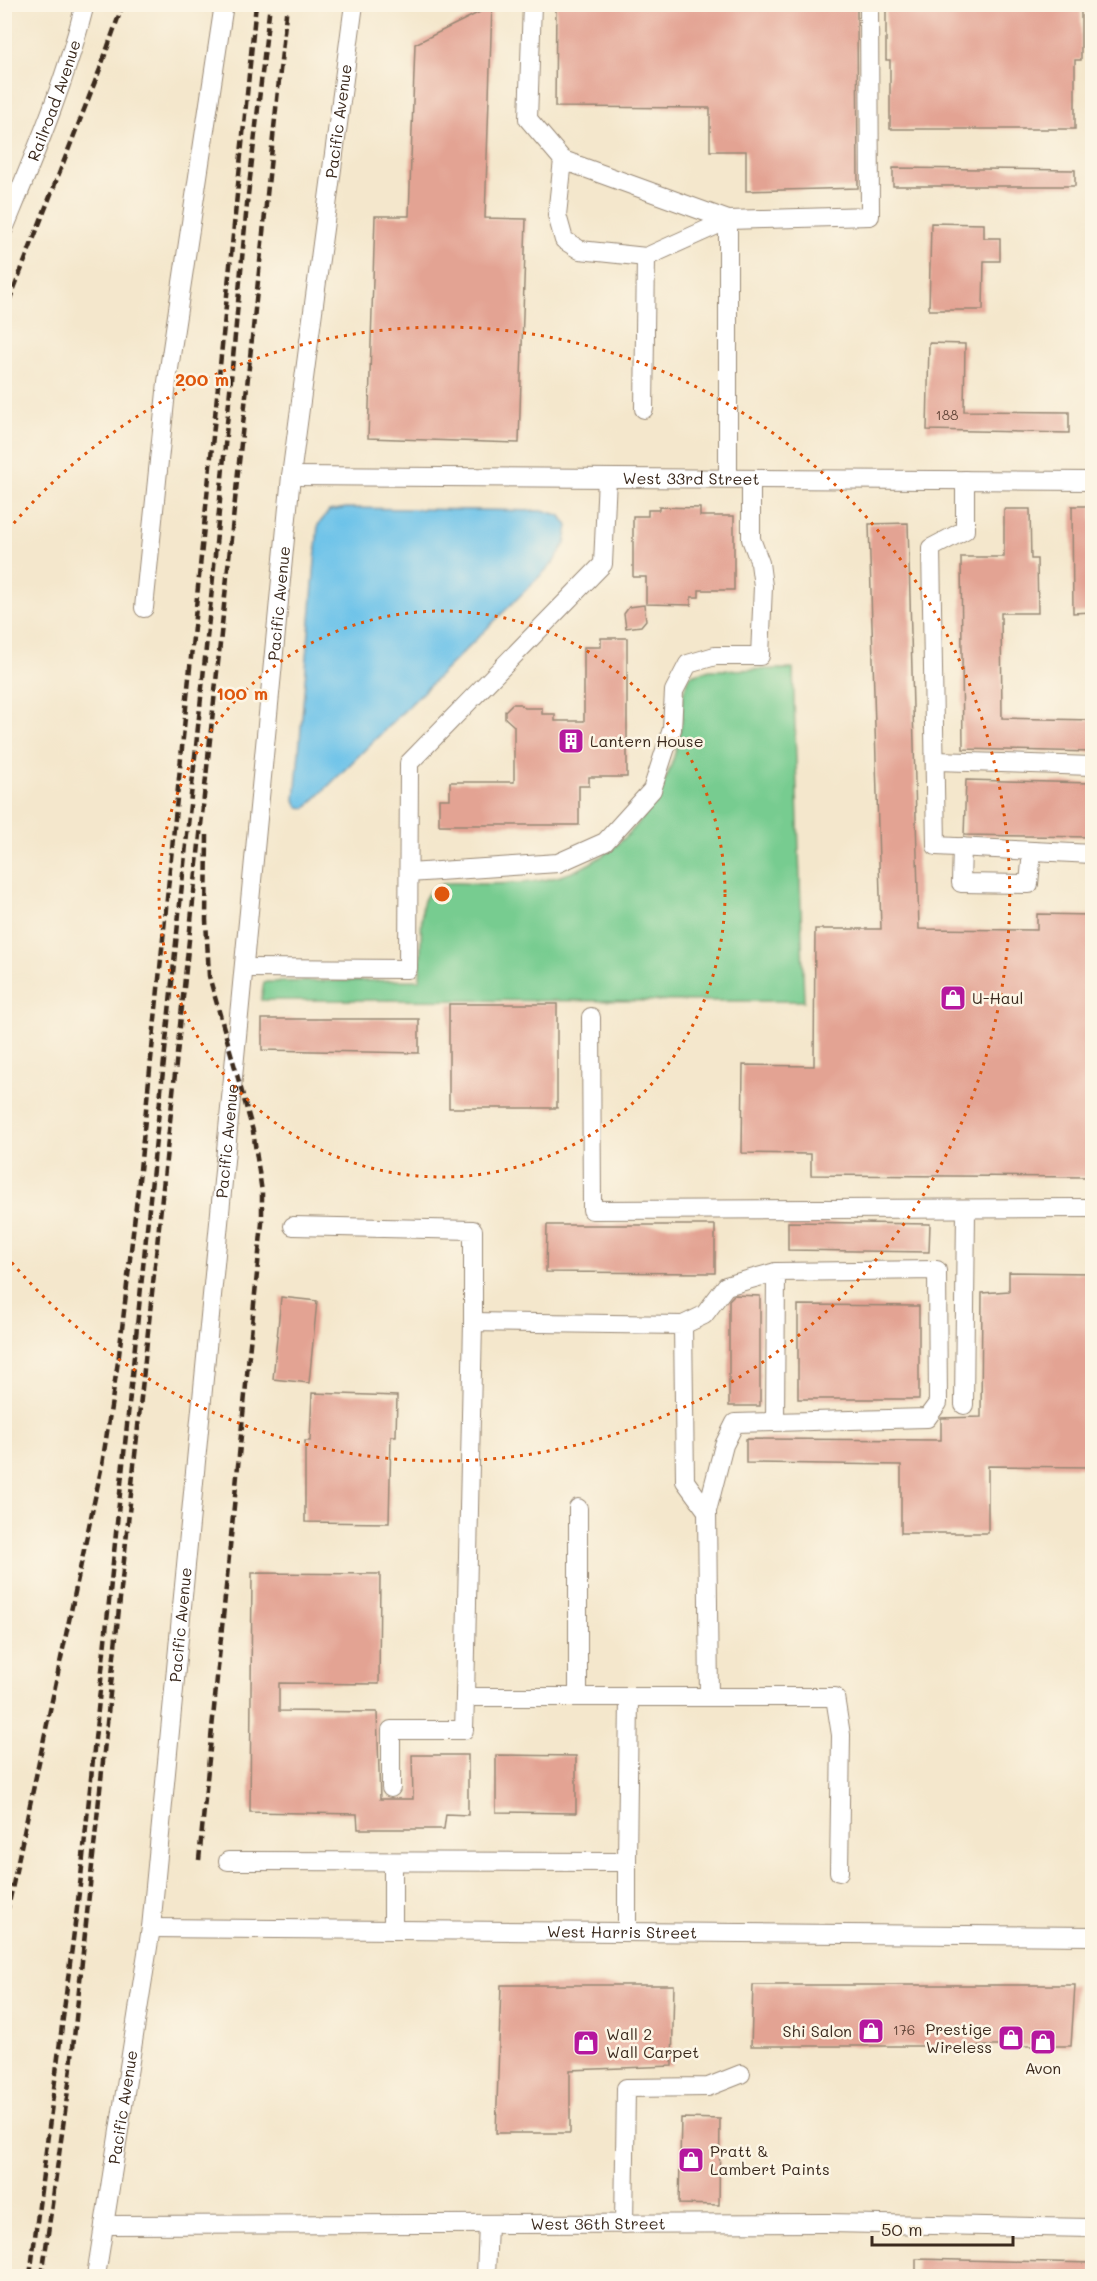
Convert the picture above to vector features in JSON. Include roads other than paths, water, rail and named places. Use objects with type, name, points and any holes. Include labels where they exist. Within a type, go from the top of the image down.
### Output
[{"type":"street","name":"Railroad Avenue","points":[[4,229],[37,148],[78,32],[85,4]]},
{"type":"street","points":[[144,608],[166,382],[224,4]]},
{"type":"street","name":"Pacific Avenue","points":[[96,2277],[151,1928],[291,476],[354,4]]},
{"type":"street","points":[[532,4],[528,119],[563,160],[728,220],[870,216],[869,4]]},
{"type":"street","points":[[563,160],[557,214],[564,240],[580,250],[646,257],[728,220]]},
{"type":"street","points":[[728,220],[728,478]]},
{"type":"street","points":[[644,409],[646,257]]},
{"type":"street","name":"West 33rd Street","points":[[291,476],[1092,480]]},
{"type":"street","points":[[244,968],[408,969],[409,763],[603,564],[607,478]]},
{"type":"street","points":[[409,873],[558,863],[605,842],[652,790],[672,729],[674,691],[688,664],[714,656],[760,656],[763,586],[760,563],[751,539],[751,479]]},
{"type":"street","points":[[965,480],[965,530],[931,548],[936,846],[1092,854]]},
{"type":"street","points":[[936,761],[1092,766]]},
{"type":"street","points":[[962,847],[961,883],[1029,884],[1032,851]]},
{"type":"street","points":[[591,1017],[592,1210],[1092,1208]]},
{"type":"street","points":[[964,1405],[966,1209]]},
{"type":"street","points":[[293,1226],[473,1230],[464,1730],[391,1730],[391,1788]]},
{"type":"street","points":[[473,1322],[683,1325],[704,1315],[726,1286],[776,1272],[937,1270],[938,1403],[927,1418],[735,1423],[724,1445],[707,1511],[709,1697]]},
{"type":"street","points":[[775,1422],[776,1272]]},
{"type":"street","points":[[683,1325],[685,1481],[707,1511]]},
{"type":"street","points":[[578,1508],[578,1697]]},
{"type":"street","points":[[465,1697],[835,1697],[840,1735],[839,1872]]},
{"type":"street","points":[[627,1931],[629,1697]]},
{"type":"street","points":[[228,1861],[627,1862]]},
{"type":"street","points":[[393,1862],[393,1930]]},
{"type":"street","name":"West Harris Street","points":[[151,1928],[1092,1936]]},
{"type":"street","points":[[624,2224],[626,2088],[708,2087],[741,2074]]},
{"type":"street","name":"West 36th Street","points":[[104,2225],[827,2223],[1092,2228]]},
{"type":"street","points":[[486,2277],[488,2224]]},
{"type":"water","points":[[346,508],[546,511],[561,516],[568,526],[565,544],[553,563],[306,808],[298,807],[295,800],[318,525],[329,511]]},
{"type":"railway","points":[[4,314],[100,69],[123,4]]},
{"type":"railway","points":[[4,1927],[102,1465],[119,1355],[139,1180],[256,4]]},
{"type":"railway","points":[[30,2276],[81,1877],[211,599],[247,204],[270,4]]},
{"type":"railway","points":[[42,2276],[70,2076],[287,4]]},
{"type":"railway","points":[[199,1860],[262,1223],[262,1192],[253,1131],[209,976],[206,920],[207,835]]},
{"type":"place","name":"Lantern House","points":[[571,741]]},
{"type":"place","name":"U-Haul","points":[[953,998]]},
{"type":"place","name":"Shi Salon","points":[[871,2031]]},
{"type":"place","name":"Prestige Wireless","points":[[1011,2038]]},
{"type":"place","name":"Avon","points":[[1043,2042]]},
{"type":"place","name":"Wall 2 Wall Carpet","points":[[586,2043]]},
{"type":"place","name":"Pratt & Lambert Paints","points":[[691,2160]]}]
